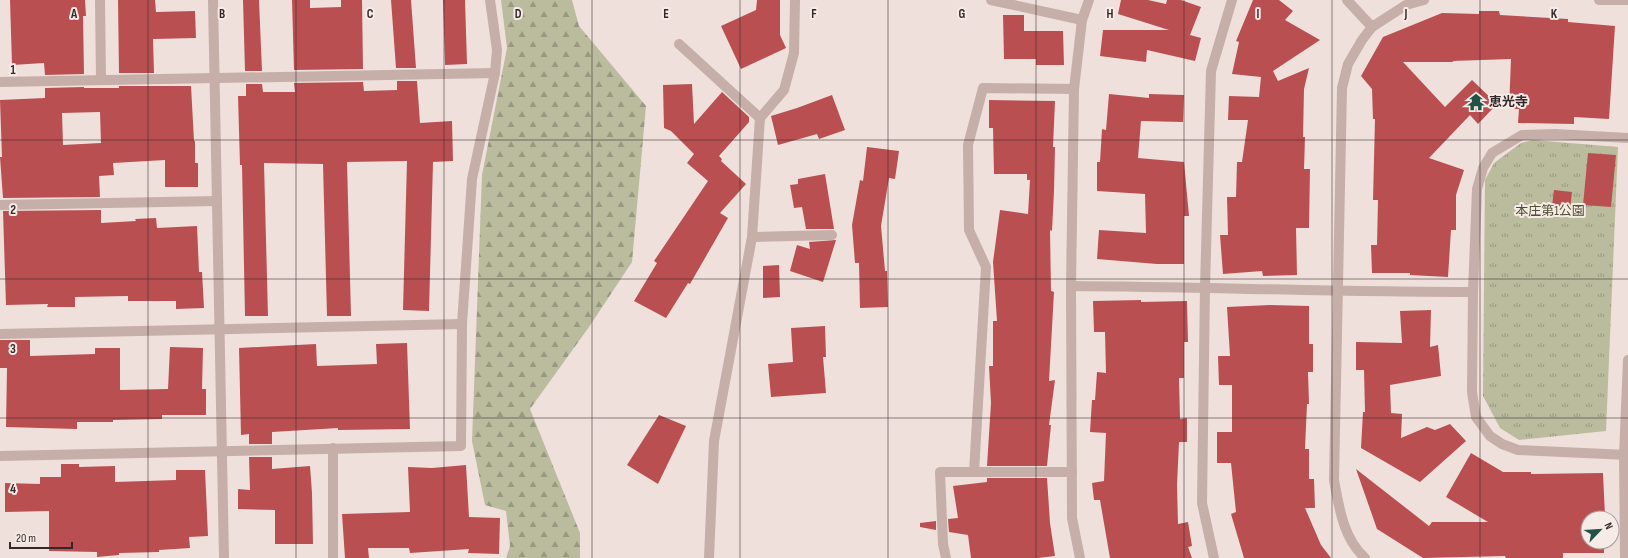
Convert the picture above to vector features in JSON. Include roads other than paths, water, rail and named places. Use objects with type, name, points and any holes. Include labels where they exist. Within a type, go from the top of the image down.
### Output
[{"type":"street","points":[[100,0],[102,80]]},
{"type":"street","points":[[213,0],[224,558]]},
{"type":"street","points":[[0,456],[461,446],[462,324],[472,179],[495,73],[497,50],[490,0]]},
{"type":"street","points":[[709,558],[714,441],[752,237],[760,118],[784,90],[794,53],[795,0]]},
{"type":"street","points":[[991,0],[1082,20]]},
{"type":"street","points":[[1080,558],[1072,518],[1071,286],[1074,89],[1082,20],[1089,0]]},
{"type":"street","points":[[1214,558],[1202,503],[1205,287],[1211,71],[1232,0]]},
{"type":"street","points":[[1347,0],[1372,27]]},
{"type":"street","points":[[1363,558],[1350,538],[1340,515],[1334,480],[1336,292],[1342,88],[1348,64],[1362,40],[1372,27],[1406,5],[1424,0]]},
{"type":"street","points":[[1599,0],[1628,0]]},
{"type":"street","points":[[679,44],[760,118]]},
{"type":"street","points":[[0,82],[495,73]]},
{"type":"street","points":[[974,472],[986,267],[969,230],[968,145],[982,88],[1074,89]]},
{"type":"street","points":[[1626,455],[1518,450],[1502,444],[1490,436],[1476,417],[1472,392],[1473,292],[1477,189],[1483,168],[1492,153],[1522,135],[1555,134],[1628,138]]},
{"type":"street","points":[[0,205],[217,201]]},
{"type":"street","points":[[752,237],[832,235]]},
{"type":"street","points":[[1071,286],[1205,287],[1336,292],[1473,292]]},
{"type":"street","points":[[0,334],[462,324]]},
{"type":"street","points":[[1625,558],[1628,360]]},
{"type":"street","points":[[332,448],[333,558]]},
{"type":"street","points":[[946,558],[943,544],[940,472],[1072,472]]},
{"type":"place","name":"恵光寺","points":[[1476,102]]},
{"type":"park label","name":"本庄第1公園","points":[[1550,211]]}]
